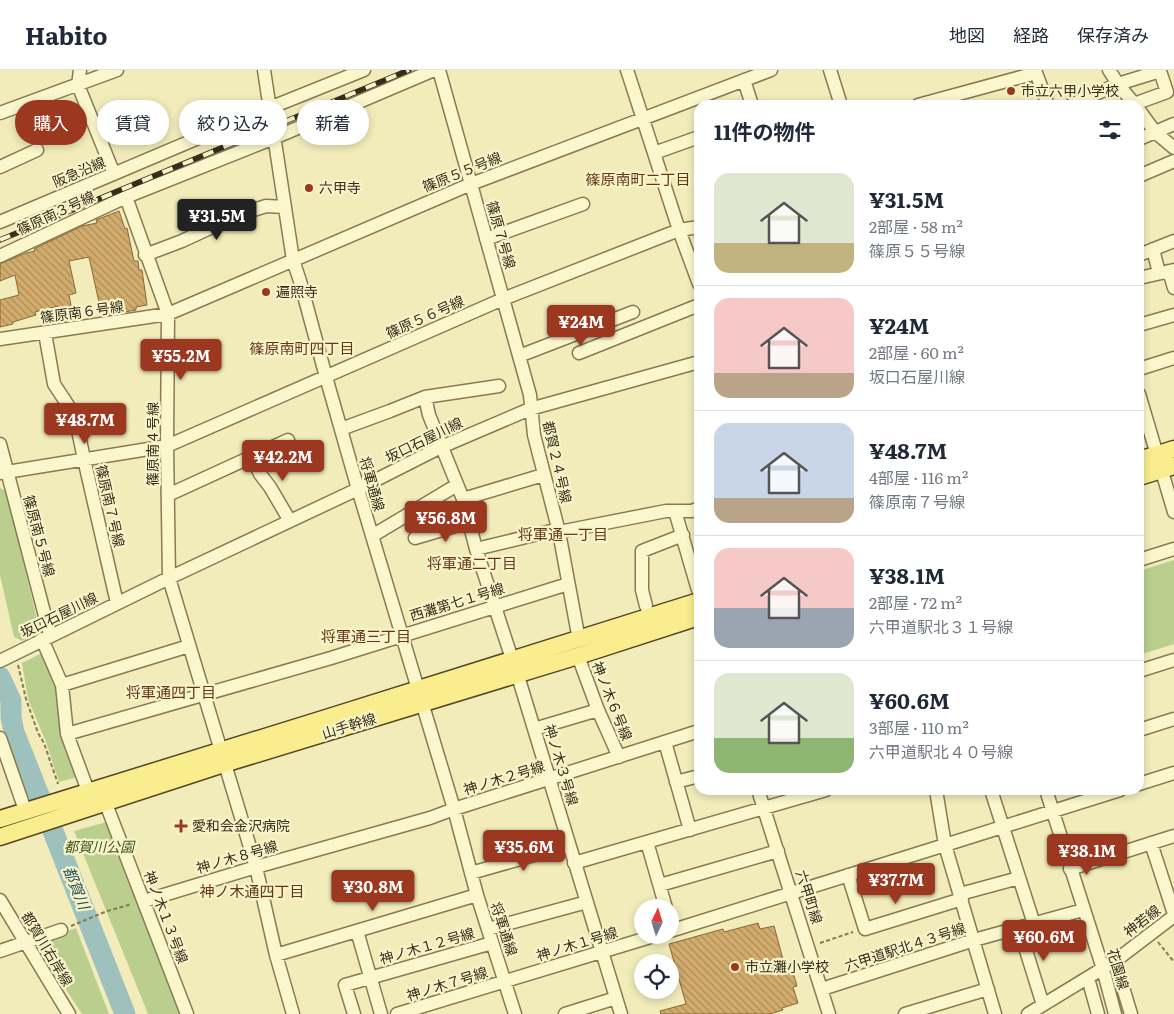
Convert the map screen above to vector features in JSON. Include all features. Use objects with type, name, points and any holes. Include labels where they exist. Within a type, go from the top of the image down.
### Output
[{"type":"main road","points":[[1144,474],[1164,463],[1174,449]]},
{"type":"main road","points":[[1144,461],[1164,463]]},
{"type":"main road","name":"山手幹線","points":[[578,648],[694,603]]},
{"type":"main road","name":"山手幹線","points":[[0,837],[68,814],[106,804],[222,757],[323,720],[419,696],[578,648],[694,618]]},
{"type":"main road","name":"山手幹線","points":[[0,819],[25,810],[61,791],[88,791],[222,757]]},
{"type":"street","points":[[80,70],[78,85],[114,174]]},
{"type":"street","points":[[0,113],[117,70]]},
{"type":"street","name":"将軍通線","points":[[264,70],[269,100]]},
{"type":"street","name":"阪急沿線","points":[[287,101],[364,70]]},
{"type":"street","name":"篠原南３号線","points":[[287,132],[434,70]]},
{"type":"street","name":"篠原７号線","points":[[439,70],[530,395],[530,408]]},
{"type":"street","points":[[627,70],[694,270]]},
{"type":"street","name":"篠原５５号線","points":[[168,314],[471,184],[771,70]]},
{"type":"street","points":[[830,70],[839,100]]},
{"type":"street","points":[[1109,70],[1131,100]]},
{"type":"street","points":[[1082,100],[1118,84],[1160,71],[1167,92],[1144,102]]},
{"type":"street","points":[[936,100],[1035,72],[1046,100]]},
{"type":"street","points":[[744,80],[750,100]]},
{"type":"street","points":[[1144,116],[1156,132],[1174,148]]},
{"type":"street","points":[[1144,137],[1174,124]]},
{"type":"street","points":[[654,153],[694,139]]},
{"type":"street","name":"阪急沿線","points":[[0,222],[183,145]]},
{"type":"street","name":"篠原南３号線","points":[[0,256],[126,197],[256,145]]},
{"type":"street","name":"将軍通線","points":[[275,145],[293,260],[401,636],[454,809],[477,895],[515,1014]]},
{"type":"street","points":[[0,167],[36,150]]},
{"type":"street","points":[[1144,174],[1174,162]]},
{"type":"street","name":"篠原南４号線","points":[[126,197],[145,255],[168,314],[169,578],[256,867],[276,955],[293,1014]]},
{"type":"street","points":[[486,238],[583,204]]},
{"type":"street","points":[[145,255],[182,241],[238,215],[266,206],[285,207]]},
{"type":"street","name":"篠原５６号線","points":[[4,473],[167,446],[504,299],[679,230],[694,228]]},
{"type":"street","points":[[1144,253],[1174,241]]},
{"type":"street","points":[[1153,249],[1167,271],[1174,288]]},
{"type":"street","points":[[1144,277],[1167,271]]},
{"type":"street","points":[[579,352],[694,307]]},
{"type":"street","points":[[519,356],[633,312]]},
{"type":"street","name":"篠原南６号線","points":[[0,339],[168,314]]},
{"type":"street","points":[[1144,324],[1174,315]]},
{"type":"street","name":"篠原南７号線","points":[[45,333],[54,384],[75,416],[118,603]]},
{"type":"street","points":[[1144,367],[1174,358]]},
{"type":"street","name":"坂口石屋川線","points":[[0,661],[15,659],[46,637],[358,489],[441,447],[530,408],[694,363]]},
{"type":"street","points":[[341,429],[390,412],[425,397],[499,386]]},
{"type":"street","name":"神ノ木３号線","points":[[425,397],[429,415],[441,447],[463,498],[476,549],[515,666],[621,1014]]},
{"type":"street","name":"都賀２４号線","points":[[530,408],[543,475],[559,532],[578,648]]},
{"type":"street","points":[[1145,434],[1164,463],[1174,512]]},
{"type":"street","points":[[168,495],[288,440]]},
{"type":"street","name":"篠原南５号線","points":[[0,444],[4,473],[46,637],[62,684],[67,734],[88,791]]},
{"type":"street","points":[[252,456],[260,474],[290,521]]},
{"type":"street","points":[[463,498],[543,475]]},
{"type":"street","points":[[372,536],[457,485]]},
{"type":"street","points":[[476,549],[551,531],[559,532],[676,511],[694,510]]},
{"type":"street","points":[[676,511],[694,576]]},
{"type":"street","points":[[415,538],[469,522]]},
{"type":"street","points":[[646,606],[642,590],[642,551],[682,535]]},
{"type":"street","points":[[1144,558],[1174,548]]},
{"type":"street","name":"西灘第七１号線","points":[[67,734],[205,695],[568,584]]},
{"type":"street","points":[[62,684],[189,646]]},
{"type":"street","name":"神ノ木６号線","points":[[578,648],[598,710],[619,757]]},
{"type":"street","points":[[1144,669],[1174,660]]},
{"type":"street","points":[[534,730],[598,710]]},
{"type":"street","points":[[1144,728],[1174,719]]},
{"type":"street","name":"神ノ木２号線","points":[[454,809],[694,733]]},
{"type":"street","points":[[0,738],[25,810]]},
{"type":"street","points":[[665,742],[690,830]]},
{"type":"street","points":[[1144,782],[1174,773]]},
{"type":"street","points":[[676,782],[694,777]]},
{"type":"street","name":"六甲町線","points":[[760,795],[829,1014]]},
{"type":"street","points":[[574,862],[810,795]]},
{"type":"street","points":[[937,795],[945,845],[995,1014]]},
{"type":"street","points":[[993,795],[1034,924]]},
{"type":"street","name":"花園線","points":[[1047,795],[1103,969],[1115,1014]]},
{"type":"street","points":[[679,925],[792,893],[1102,795]]},
{"type":"street","name":"神ノ木１３号線","points":[[106,804],[187,1014]]},
{"type":"street","name":"神ノ木８号線","points":[[144,901],[430,818],[454,809]]},
{"type":"street","points":[[1070,868],[1174,836]]},
{"type":"street","points":[[646,842],[664,899]]},
{"type":"street","points":[[1151,843],[1174,915]]},
{"type":"street","points":[[471,873],[569,845]]},
{"type":"street","points":[[660,885],[778,851]]},
{"type":"street","points":[[848,875],[865,928],[1019,878]]},
{"type":"street","points":[[276,955],[477,895]]},
{"type":"street","name":"都賀川右岸線","points":[[0,900],[69,1014]]},
{"type":"street","points":[[488,930],[587,902]]},
{"type":"street","name":"六甲道駅北４３号線","points":[[822,988],[974,940],[1083,910]]},
{"type":"street","name":"神若線","points":[[1028,1014],[1115,961],[1174,915]]},
{"type":"street","points":[[0,951],[66,928]]},
{"type":"street","points":[[1019,928],[1043,1005]]},
{"type":"street","points":[[357,931],[382,1014]]},
{"type":"street","name":"神ノ木１号線","points":[[505,982],[634,942]]},
{"type":"street","name":"神ノ木１２号線","points":[[354,1014],[345,985],[492,943]]},
{"type":"street","points":[[1115,961],[1131,1014]]},
{"type":"street","points":[[1088,978],[1098,1014]]},
{"type":"street","name":"神ノ木７号線","points":[[397,1014],[425,1010],[505,982]]},
{"type":"street","points":[[905,1014],[988,988]]},
{"type":"street","points":[[565,1014],[616,998]]},
{"type":"path","points":[[15,659],[38,734],[44,744],[61,791]]},
{"type":"path","points":[[66,928],[107,911],[144,901]]},
{"type":"path","points":[[809,947],[865,928]]},
{"type":"path","points":[[1152,933],[1174,962]]},
{"type":"green space","points":[[0,488],[6,491],[38,623],[38,632],[22,641],[14,637],[0,575]]},
{"type":"green space","points":[[1174,560],[1174,644],[1144,653],[1144,569]]},
{"type":"green space","points":[[42,653],[57,685],[56,699],[60,733],[77,777],[59,782],[46,742],[28,699],[22,663]]},
{"type":"green space","name":"都賀川公園","points":[[107,822],[182,1014],[148,1014],[74,831]]},
{"type":"green space","points":[[76,928],[109,1014],[82,1014],[39,948],[43,940]]},
{"type":"building","points":[[119,211],[125,229],[127,228],[134,261],[138,261],[139,270],[142,270],[147,305],[136,307],[136,310],[102,316],[89,257],[69,261],[76,293],[69,295],[74,320],[62,322],[58,306],[35,312],[36,315],[0,327],[0,300],[19,295],[15,275],[0,281],[0,264],[35,251],[34,249],[82,226],[97,223],[96,220]]},
{"type":"building","name":"市立灘小学校","points":[[758,923],[760,929],[774,926],[787,974],[793,972],[797,986],[793,987],[798,1003],[770,1014],[661,1014],[660,1011],[686,1004],[679,979],[679,954],[672,954],[669,944],[679,944],[679,941],[723,929],[724,932]]},
{"type":"waterway","name":"都賀川","points":[[0,677],[11,701],[11,717],[14,732],[125,1014]]},
{"type":"railway","points":[[0,240],[409,70]]},
{"type":"place","name":"市立六甲小学校","points":[[1011,91]]},
{"type":"place","name":"六甲寺","points":[[309,188]]},
{"type":"place","name":"遍照寺","points":[[266,292]]},
{"type":"place","name":"愛和会金沢病院","points":[[181,826]]},
{"type":"place","name":"市立灘小学校","points":[[735,967]]},
{"type":"district","name":"篠原南町二丁目","points":[[638,180]]},
{"type":"district","name":"篠原南町四丁目","points":[[302,349]]},
{"type":"district","name":"将軍通一丁目","points":[[563,535]]},
{"type":"district","name":"将軍通二丁目","points":[[472,564]]},
{"type":"district","name":"将軍通三丁目","points":[[366,637]]},
{"type":"district","name":"将軍通四丁目","points":[[171,693]]},
{"type":"district","name":"神ノ木通四丁目","points":[[252,892]]}]
